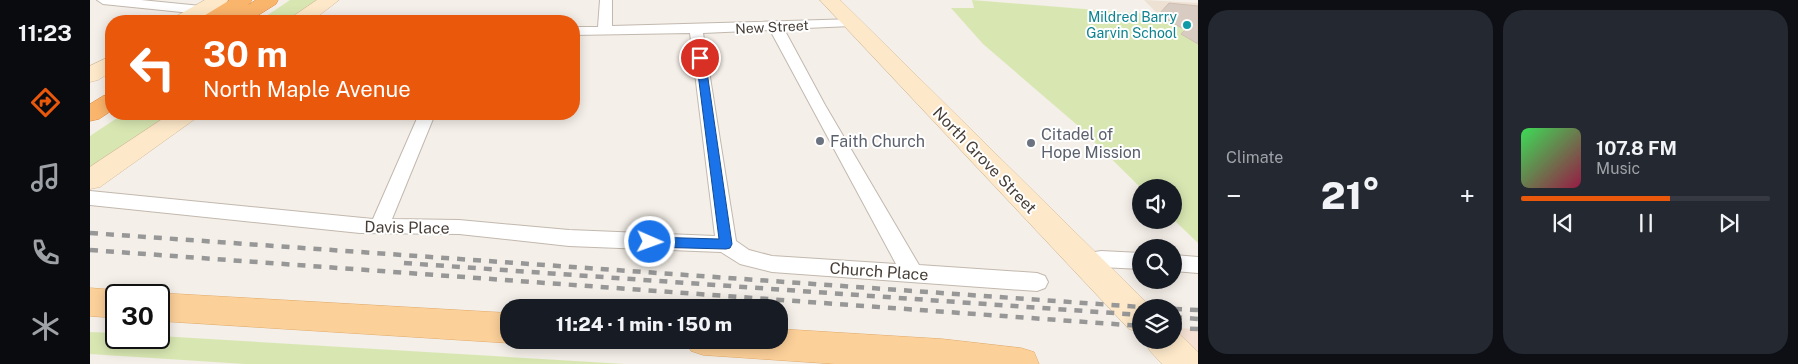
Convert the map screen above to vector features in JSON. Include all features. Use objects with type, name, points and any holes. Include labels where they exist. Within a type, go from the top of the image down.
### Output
[{"type":"highway","points":[[207,15],[243,0]]},
{"type":"highway","points":[[245,15],[269,0]]},
{"type":"highway","points":[[90,95],[105,86]]},
{"type":"highway","points":[[90,114],[105,104]]},
{"type":"main road","points":[[206,15],[219,0]]},
{"type":"main road","points":[[311,15],[330,0]]},
{"type":"main road","name":"North Grove Street","points":[[829,0],[1132,310]]},
{"type":"main road","points":[[90,75],[105,66]]},
{"type":"main road","points":[[90,180],[177,120]]},
{"type":"main road","points":[[90,302],[105,303]]},
{"type":"main road","points":[[170,307],[500,327]]},
{"type":"main road","points":[[788,345],[942,355],[1021,364]]},
{"type":"main road","points":[[1171,349],[1186,364]]},
{"type":"street","points":[[103,0],[199,15]]},
{"type":"street","points":[[605,30],[606,0]]},
{"type":"street","name":"New Street","points":[[580,30],[696,30],[851,22]]},
{"type":"street","points":[[775,26],[820,111],[912,273]]},
{"type":"street","points":[[696,30],[726,244]]},
{"type":"street","points":[[379,227],[424,120]]},
{"type":"street","name":"Davis Place","points":[[90,198],[379,227],[460,228],[569,238],[726,244]]},
{"type":"street","name":"Church Place","points":[[726,244],[735,253],[772,264],[1037,282]]},
{"type":"street","points":[[1084,262],[1101,259],[1132,261]]},
{"type":"street","points":[[1182,264],[1198,265]]},
{"type":"shaded area","name":"Mildred Barry Garvin School","points":[[1144,0],[1198,3],[1198,42],[1182,35],[1184,29],[1159,15]]},
{"type":"shaded area","points":[[1182,328],[1198,329],[1198,364],[1182,348]]},
{"type":"green space","points":[[290,0],[319,0],[298,15],[268,15]]},
{"type":"green space","points":[[972,0],[1159,15],[1184,29],[1182,35],[1198,42],[1198,243],[1182,228],[1182,179],[1132,179],[1076,124],[983,44],[951,8],[974,8]]},
{"type":"green space","points":[[114,120],[169,120],[90,176],[90,136]]},
{"type":"green space","points":[[90,332],[105,333],[105,349],[170,349],[170,337],[625,364],[245,364],[90,354]]},
{"type":"building","name":"Mildred Barry Garvin School","points":[[1169,3],[1198,6],[1198,44],[1181,34],[1185,30],[1160,13]]},
{"type":"railway","points":[[90,233],[1132,306]]},
{"type":"railway","points":[[90,250],[1132,325]]},
{"type":"railway","points":[[404,263],[1132,314]]},
{"type":"railway","points":[[1182,309],[1198,310]]},
{"type":"railway","points":[[1182,318],[1198,319]]},
{"type":"railway","points":[[1182,328],[1198,329]]},
{"type":"place","name":"Mildred Barry Garvin School","points":[[1187,25]]},
{"type":"place","name":"Faith Church","points":[[820,141]]},
{"type":"place","name":"Citadel of Hope Mission","points":[[1031,143]]},
{"type":"route","points":[[650,242],[726,244],[700,58]]}]
